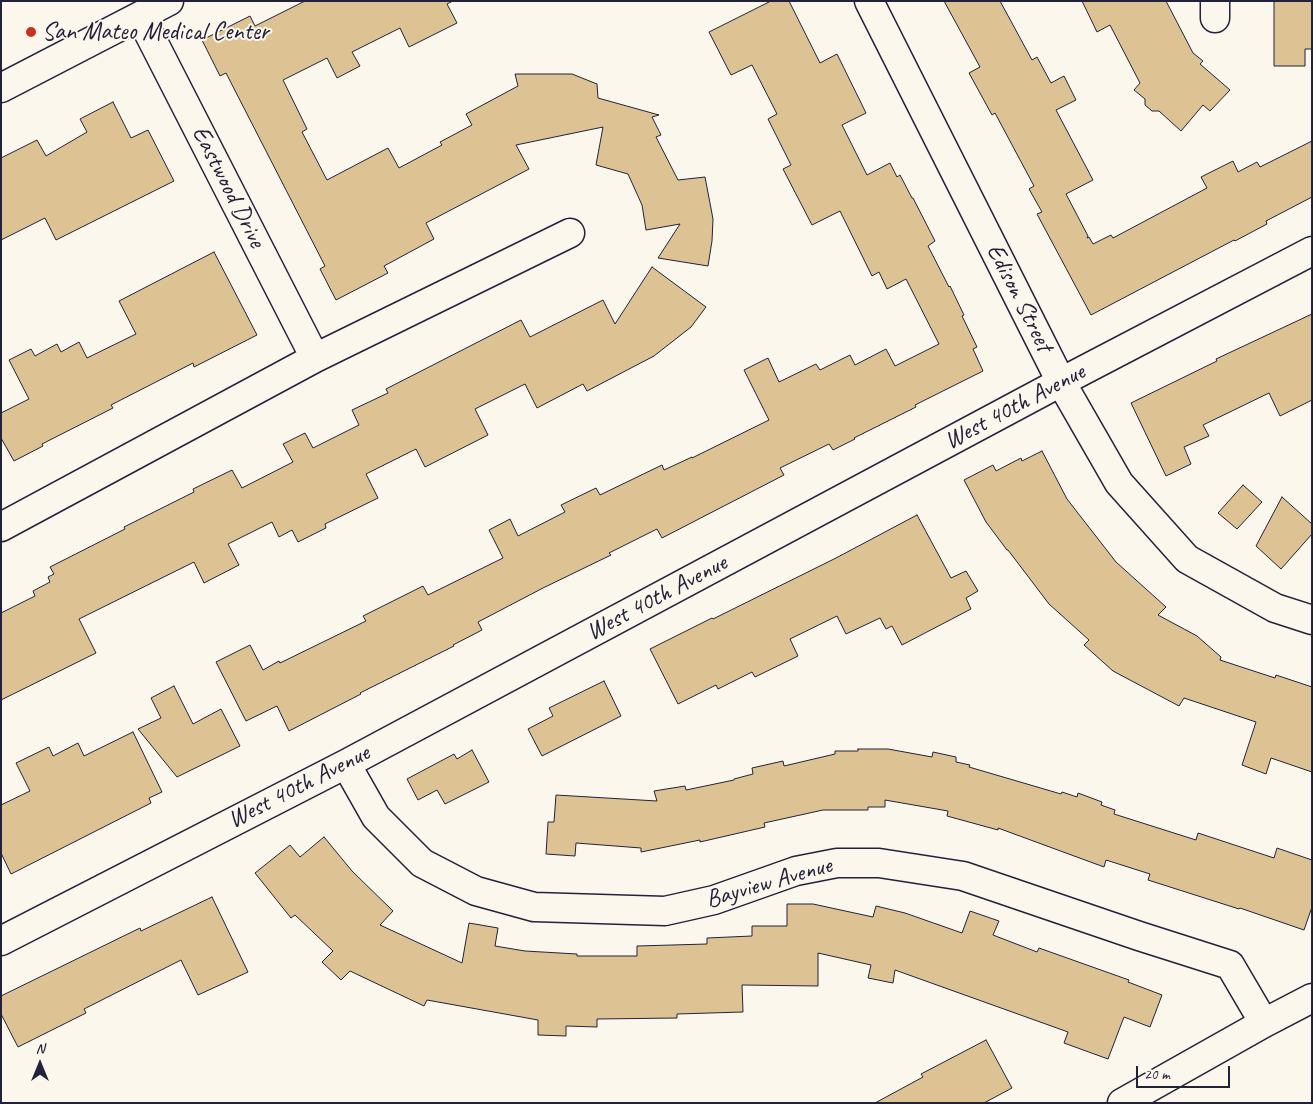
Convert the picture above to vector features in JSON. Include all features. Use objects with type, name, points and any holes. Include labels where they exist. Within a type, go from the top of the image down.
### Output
[{"type":"street","points":[[1,88],[169,1]]},
{"type":"street","name":"Edison Street","points":[[869,1],[1061,382],[1119,483],[1186,559],[1275,608],[1312,620]]},
{"type":"street","name":"Eastwood Drive","points":[[140,16],[315,358]]},
{"type":"street","points":[[1,527],[315,358],[570,233]]},
{"type":"street","name":"West 40th Avenue","points":[[1,941],[346,764],[1061,382],[1312,251]]},
{"type":"street","name":"Bayview Avenue","points":[[346,764],[376,817],[422,863],[476,891],[486,894],[534,907],[664,911],[714,900],[796,872],[837,863],[879,863],[964,876],[1230,965],[1264,1023]]},
{"type":"street","points":[[1122,1103],[1312,998]]},
{"type":"building","points":[[305,1],[453,1],[447,4],[457,23],[409,47],[400,28],[352,52],[360,66],[337,78],[327,58],[283,80],[307,129],[302,132],[327,180],[388,148],[399,168],[442,145],[440,142],[472,125],[466,114],[518,86],[515,74],[572,74],[597,84],[598,98],[659,115],[652,117],[661,135],[656,137],[678,180],[705,177],[713,219],[708,266],[658,258],[680,224],[646,230],[642,205],[628,174],[596,165],[603,127],[516,145],[529,169],[426,223],[434,239],[384,266],[388,273],[336,300],[320,269],[325,266],[226,73],[220,76],[202,40],[250,16],[255,26]]},
{"type":"building","points":[[771,1],[789,1],[820,63],[837,54],[866,113],[842,125],[867,175],[890,163],[897,177],[900,175],[935,241],[928,246],[964,315],[962,316],[977,347],[973,349],[983,371],[915,405],[916,407],[833,450],[829,444],[780,468],[784,475],[662,538],[657,529],[609,553],[611,555],[478,622],[482,630],[454,646],[289,731],[277,706],[246,721],[216,662],[250,645],[263,670],[279,661],[280,663],[366,621],[363,616],[423,586],[428,595],[503,558],[489,530],[510,519],[518,536],[565,512],[561,505],[596,488],[600,495],[662,465],[664,470],[769,420],[744,370],[768,358],[779,382],[816,364],[820,370],[850,355],[855,365],[886,349],[895,366],[939,344],[906,279],[887,289],[879,272],[872,276],[840,211],[812,225],[783,169],[791,165],[768,119],[777,114],[752,65],[731,75],[709,32]]},
{"type":"building","points":[[944,1],[1000,1],[1032,60],[1037,57],[1051,83],[1064,76],[1076,100],[1056,110],[1093,180],[1066,194],[1088,236],[1087,238],[1089,237],[1093,244],[1111,235],[1113,238],[1207,188],[1201,177],[1233,161],[1238,172],[1257,162],[1260,167],[1312,141],[1312,197],[1266,221],[1267,224],[1091,315],[1037,214],[1042,212],[1029,189],[1034,186],[995,113],[992,115],[969,73],[980,67]]},
{"type":"building","points":[[1082,1],[1166,1],[1193,53],[1203,61],[1200,64],[1230,90],[1210,111],[1203,105],[1181,131],[1159,111],[1152,111],[1145,105],[1145,99],[1134,90],[1140,83],[1110,25],[1097,32]]},
{"type":"building","points":[[1274,1],[1312,1],[1312,49],[1305,49],[1305,66],[1274,66]]},
{"type":"building","points":[[113,102],[131,138],[148,130],[174,181],[56,240],[45,218],[1,240],[1,158],[37,140],[46,156],[87,132],[80,119]]},
{"type":"building","points":[[214,252],[257,335],[194,367],[193,363],[111,405],[113,408],[42,444],[43,446],[14,461],[1,438],[1,413],[29,399],[9,360],[31,349],[35,356],[57,344],[61,352],[79,342],[87,358],[136,334],[119,301]]},
{"type":"building","points":[[652,267],[706,307],[691,327],[654,356],[587,391],[583,384],[537,408],[525,384],[475,409],[488,435],[425,467],[416,449],[366,474],[378,498],[325,524],[326,528],[298,542],[292,530],[279,537],[272,522],[228,544],[239,565],[204,583],[194,562],[79,619],[96,653],[1,700],[1,613],[35,596],[33,591],[50,582],[48,577],[54,574],[50,567],[125,529],[124,527],[194,492],[193,489],[232,470],[242,488],[293,462],[283,444],[305,433],[313,448],[359,425],[352,410],[388,393],[386,389],[521,320],[530,337],[603,300],[615,324]]},
{"type":"building","points":[[1312,314],[1312,400],[1280,416],[1269,393],[1203,425],[1209,436],[1184,447],[1191,464],[1166,476],[1131,403],[1217,361],[1216,359]]},
{"type":"building","points":[[1042,451],[1067,499],[1116,562],[1166,607],[1158,615],[1197,636],[1221,657],[1220,660],[1275,678],[1276,675],[1312,687],[1312,772],[1271,758],[1266,774],[1242,765],[1256,722],[1184,698],[1179,706],[1113,671],[1084,645],[1089,640],[1049,604],[986,522],[964,480],[993,465],[996,471],[1021,458],[1022,461]]},
{"type":"building","points":[[1243,485],[1262,502],[1237,529],[1218,513]]},
{"type":"building","points":[[1282,497],[1312,524],[1312,534],[1281,569],[1256,546]]},
{"type":"building","points":[[917,515],[951,578],[966,571],[978,591],[966,598],[971,609],[902,645],[892,626],[886,629],[880,618],[846,634],[837,616],[790,639],[798,656],[755,677],[752,672],[718,689],[716,685],[678,704],[650,649],[836,558]]},
{"type":"building","points":[[604,681],[621,716],[542,756],[528,729],[553,716],[549,708]]},
{"type":"building","points":[[174,686],[193,724],[221,709],[240,746],[177,777],[138,729],[161,718],[151,698]]},
{"type":"building","points":[[133,732],[162,792],[149,798],[151,803],[11,874],[1,853],[1,805],[30,791],[16,763],[49,747],[53,756],[78,743],[84,756]]},
{"type":"building","points":[[858,749],[888,749],[932,757],[933,752],[956,757],[956,762],[970,765],[969,767],[1061,794],[1062,792],[1077,797],[1078,793],[1102,802],[1101,805],[1115,810],[1114,814],[1196,840],[1198,833],[1274,858],[1277,848],[1312,860],[1312,907],[1304,930],[1148,880],[1150,874],[1106,860],[1104,867],[998,828],[998,830],[947,816],[948,811],[885,800],[885,807],[868,807],[868,810],[823,810],[764,823],[765,827],[700,842],[700,840],[641,852],[641,848],[576,843],[575,856],[546,854],[548,822],[554,822],[556,795],[657,801],[654,791],[685,786],[686,790],[753,774],[752,768],[783,761],[784,766],[835,754],[835,751],[858,751]]},
{"type":"building","points":[[472,750],[489,782],[445,804],[437,790],[418,800],[407,779],[454,754],[457,759]]},
{"type":"building","points":[[324,837],[352,871],[393,911],[380,925],[462,963],[469,923],[498,928],[495,946],[525,951],[577,954],[577,956],[637,956],[637,946],[707,944],[707,938],[752,936],[752,926],[787,926],[787,904],[813,904],[873,917],[876,906],[905,913],[962,933],[970,911],[999,921],[993,935],[1037,952],[1039,948],[1129,980],[1128,982],[1162,995],[1150,1027],[1124,1017],[1108,1059],[1064,1043],[1068,1032],[895,970],[893,983],[868,978],[871,965],[818,953],[818,986],[742,985],[743,1012],[677,1014],[677,1018],[597,1019],[597,1027],[566,1026],[566,1036],[538,1035],[538,1020],[427,1000],[424,1006],[350,971],[341,980],[322,962],[333,951],[295,915],[291,918],[255,873],[290,845],[300,857]]},
{"type":"building","points":[[212,897],[248,972],[198,995],[181,960],[84,1009],[86,1013],[18,1047],[1,1014],[1,996],[140,928],[141,931]]},
{"type":"building","points":[[986,1040],[1012,1088],[984,1103],[875,1103],[923,1077],[921,1074]]},
{"type":"place","name":"San Mateo Medical Center","points":[[31,32]]}]
